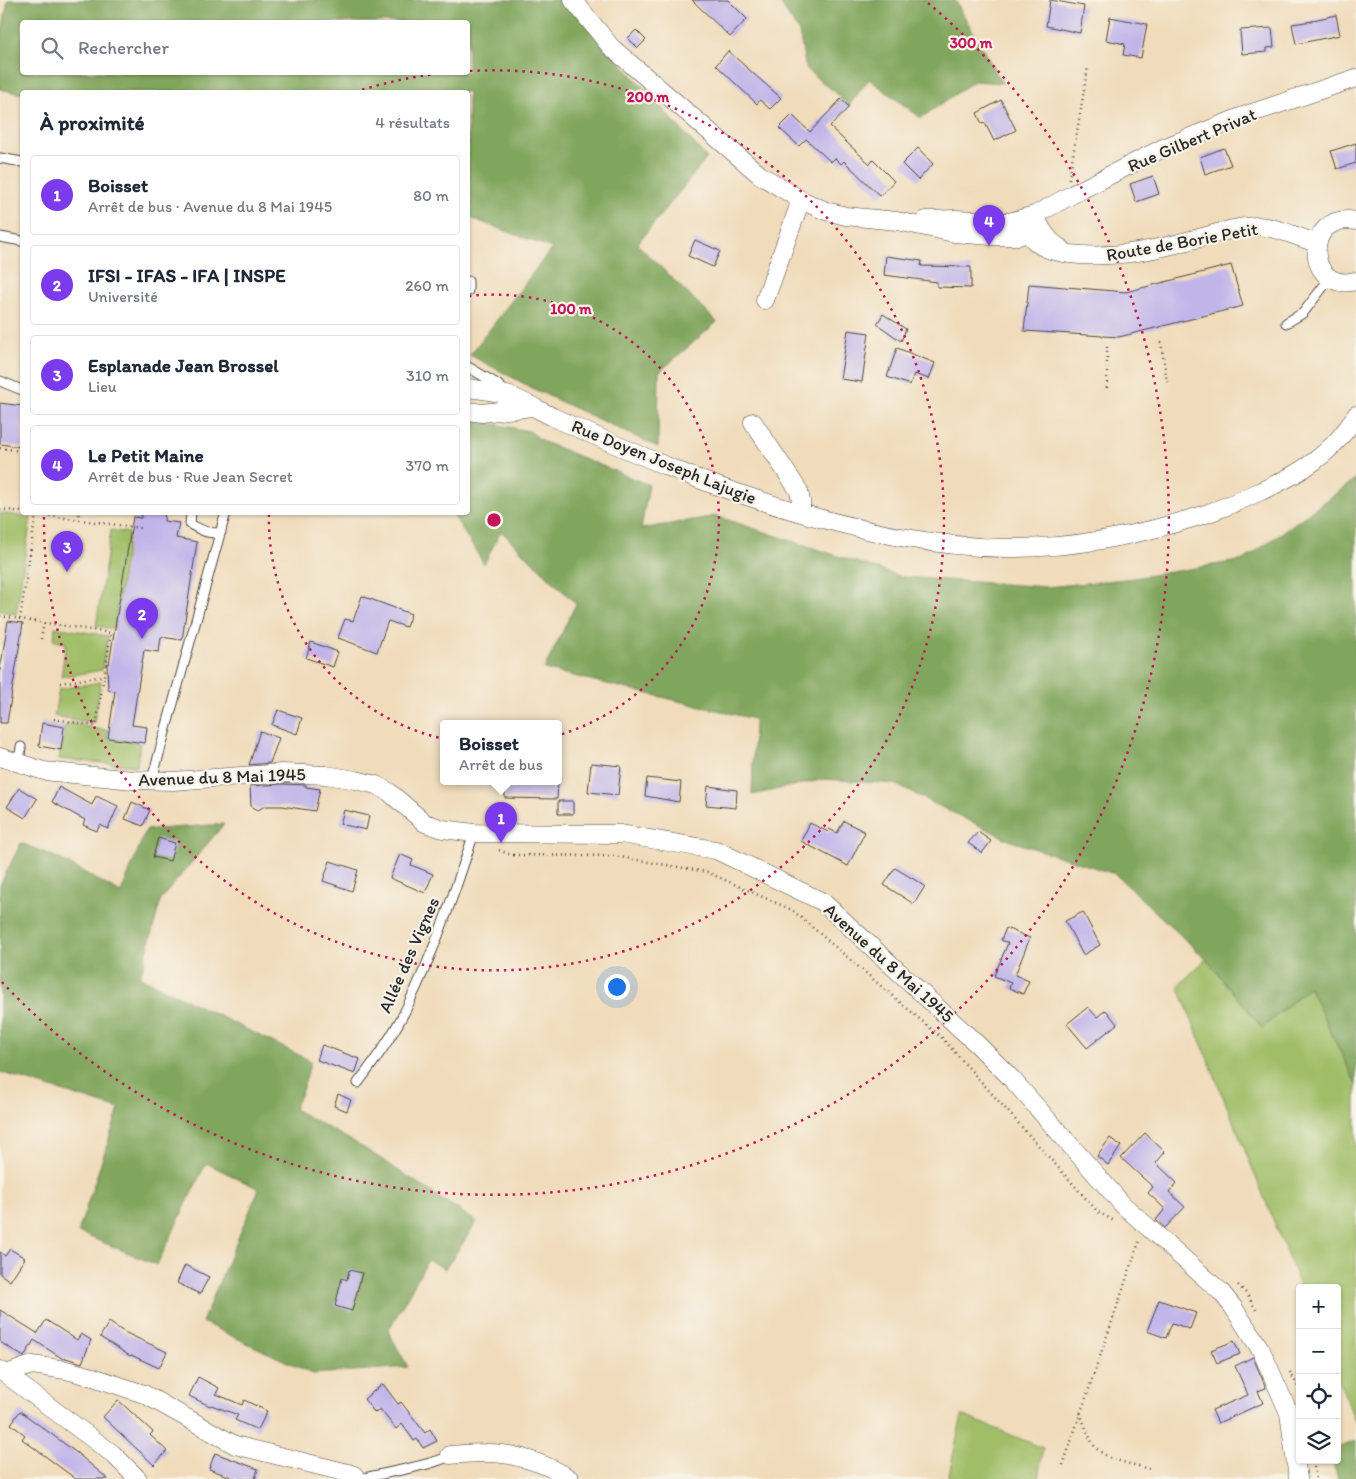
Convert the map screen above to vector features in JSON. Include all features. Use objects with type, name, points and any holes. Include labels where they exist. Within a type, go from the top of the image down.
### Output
[{"type":"street","name":"Rue Gilbert Privat","points":[[573,0],[611,47],[760,175],[801,200],[826,211],[846,216],[897,221],[956,219],[1030,222],[1073,194],[1162,148],[1243,116],[1356,78]]},
{"type":"street","points":[[765,300],[801,200]]},
{"type":"street","points":[[1356,221],[1336,222],[1327,227],[1320,234],[1316,243],[1315,253],[1323,272],[1330,278],[1339,282],[1349,283],[1356,281]]},
{"type":"street","name":"Route de Borie Petit","points":[[1030,222],[1040,227],[1054,245],[1075,254],[1102,256],[1185,242],[1236,228],[1258,226],[1274,228],[1316,243]]},
{"type":"street","name":"Rue Doyen Joseph Lajugie","points":[[470,388],[509,395],[532,407],[678,471],[758,500],[801,513],[900,538],[964,546],[1007,548],[1096,541],[1180,522],[1226,507],[1289,478],[1313,464],[1332,448],[1348,430],[1356,415]]},
{"type":"street","points":[[470,411],[482,413],[532,407]]},
{"type":"street","points":[[753,422],[799,491],[801,513]]},
{"type":"street","name":"Avenue du 8 Mai 1945","points":[[0,757],[20,755],[44,771],[133,780],[173,781],[282,773],[305,773],[356,780],[376,785],[389,792],[425,823],[443,829],[474,833],[621,834],[716,850],[823,902],[998,1064],[1123,1205],[1221,1292],[1261,1350],[1289,1413],[1298,1479]]},
{"type":"street","points":[[3,1372],[32,1365],[66,1370],[108,1382],[144,1394],[234,1445],[348,1473],[358,1479]]},
{"type":"street","points":[[3,1372],[113,1454],[138,1479]]},
{"type":"street","points":[[450,1455],[486,1452],[523,1458],[561,1472],[570,1479]]},
{"type":"lane","points":[[0,158],[20,162]]},
{"type":"lane","points":[[0,237],[20,241]]},
{"type":"lane","points":[[1286,323],[1303,313],[1330,278]]},
{"type":"lane","points":[[470,368],[497,384],[509,395]]},
{"type":"lane","points":[[470,379],[485,387],[509,395]]},
{"type":"lane","points":[[0,381],[20,389]]},
{"type":"lane","points":[[191,515],[190,524],[212,534],[221,532]]},
{"type":"lane","points":[[154,780],[154,772],[225,515]]},
{"type":"lane","name":"Allée des Vignes","points":[[358,1083],[379,1055],[408,1006],[444,923],[474,833]]},
{"type":"lane","points":[[358,1479],[428,1464],[450,1455]]},
{"type":"path","points":[[1073,194],[1068,183],[1088,67]]},
{"type":"path","points":[[1161,342],[1167,382]]},
{"type":"path","points":[[1107,346],[1107,388]]},
{"type":"path","points":[[0,448],[20,451]]},
{"type":"path","points":[[0,508],[20,512]]},
{"type":"path","points":[[20,619],[36,515]]},
{"type":"path","points":[[43,515],[140,528]]},
{"type":"path","points":[[78,520],[79,515]]},
{"type":"path","points":[[0,616],[111,633],[96,726],[54,719]]},
{"type":"path","points":[[41,639],[44,623]]},
{"type":"path","points":[[60,683],[104,676]]},
{"type":"path","points":[[498,849],[511,855],[614,856],[707,872],[792,910],[942,1038],[1098,1212],[1120,1224]]},
{"type":"path","points":[[1063,1465],[1145,1225]]},
{"type":"path","points":[[1080,1413],[1097,1449],[1106,1456],[1149,1469]]},
{"type":"path","points":[[1314,1464],[1316,1479]]},
{"type":"green space","points":[[8,0],[564,0],[707,158],[637,244],[717,322],[659,372],[658,447],[540,392],[470,355],[552,248],[470,218],[470,90],[20,90],[20,94],[0,89],[0,43]]},
{"type":"green space","points":[[778,0],[955,0],[1002,83],[974,81],[921,118],[869,79],[841,116],[833,109],[841,97],[806,69],[799,32]]},
{"type":"green space","points":[[470,419],[529,431],[544,442],[649,485],[641,529],[716,516],[902,577],[1047,587],[1134,578],[1244,560],[1356,479],[1356,1084],[1309,987],[1262,1028],[1206,959],[1115,874],[1011,841],[894,784],[825,779],[752,795],[754,719],[544,669],[576,604],[501,531],[484,564],[453,515],[470,515]]},
{"type":"green space","points":[[0,513],[31,518],[16,614],[0,611]]},
{"type":"green space","points":[[111,530],[129,533],[114,629],[96,626]]},
{"type":"green space","points":[[55,627],[108,636],[102,670],[61,677],[66,643],[54,641]]},
{"type":"green space","points":[[101,682],[94,723],[54,716],[59,689]]},
{"type":"green space","points":[[70,723],[109,730],[108,738],[140,743],[137,766],[59,759],[64,727]]},
{"type":"green space","points":[[224,824],[161,899],[140,977],[311,1061],[294,1109],[361,1146],[477,1222],[445,1269],[428,1260],[388,1331],[408,1367],[313,1374],[202,1322],[259,1189],[206,1163],[157,1265],[78,1232],[119,1109],[0,1072],[0,885],[21,843],[58,858],[121,893],[146,830]]},
{"type":"green space","points":[[1206,959],[1262,1028],[1309,987],[1356,1084],[1356,1423],[1341,1386],[1341,1284],[1299,1284],[1178,986]]},
{"type":"green space","points":[[962,1415],[1043,1448],[1038,1479],[948,1479]]},
{"type":"green space","points":[[1356,1441],[1356,1479],[1338,1479],[1333,1464],[1341,1464],[1341,1447]]},
{"type":"building","points":[[692,0],[728,0],[747,19],[730,37]]},
{"type":"building","points":[[1050,0],[1084,6],[1080,33],[1046,26]]},
{"type":"building","points":[[1336,15],[1340,35],[1296,44],[1292,24]]},
{"type":"building","points":[[1110,17],[1147,24],[1141,58],[1123,55],[1125,44],[1106,40]]},
{"type":"building","points":[[1272,28],[1274,47],[1267,48],[1267,52],[1242,54],[1240,30]]},
{"type":"building","points":[[636,30],[646,40],[638,48],[628,38]]},
{"type":"building","points":[[728,51],[781,98],[770,109],[760,100],[757,104],[716,65]]},
{"type":"building","points":[[841,99],[849,107],[830,127],[870,164],[873,160],[894,181],[880,196],[844,161],[841,164],[835,158],[831,162],[806,139],[799,146],[779,128],[792,115],[810,132]]},
{"type":"building","points":[[1001,100],[1016,130],[994,141],[985,123],[982,124],[977,113]]},
{"type":"building","points":[[1356,143],[1356,163],[1337,169],[1331,151]]},
{"type":"building","points":[[918,148],[933,164],[918,180],[902,164]]},
{"type":"building","points":[[1224,148],[1231,165],[1205,174],[1200,157]]},
{"type":"building","points":[[1153,176],[1159,194],[1136,202],[1130,184]]},
{"type":"building","points":[[695,240],[720,251],[713,267],[688,256]]},
{"type":"building","points":[[886,256],[922,261],[921,266],[971,267],[971,288],[937,287],[937,282],[884,275]]},
{"type":"building","points":[[1231,265],[1243,306],[1119,337],[1024,331],[1029,284],[1126,292]]},
{"type":"building","points":[[883,314],[906,329],[901,341],[877,324]]},
{"type":"building","points":[[848,330],[869,333],[862,382],[840,379]]},
{"type":"building","points":[[897,348],[935,363],[929,379],[914,374],[910,385],[887,377]]},
{"type":"building","points":[[0,403],[20,406],[20,447],[0,444]]},
{"type":"building","points":[[142,515],[165,515],[164,521],[179,523],[176,538],[197,542],[182,640],[161,637],[159,652],[144,650],[132,725],[147,727],[145,743],[108,738],[115,691],[108,690],[107,663],[109,664],[133,517],[141,518]]},
{"type":"building","points":[[362,596],[411,614],[406,627],[388,621],[377,652],[338,638],[345,619],[353,621]]},
{"type":"building","points":[[8,621],[23,623],[7,723],[0,723],[0,671]]},
{"type":"building","points":[[311,642],[338,652],[333,667],[306,658]]},
{"type":"building","points":[[278,710],[302,718],[297,734],[272,725]]},
{"type":"building","points":[[42,723],[64,727],[61,750],[39,746]]},
{"type":"building","points":[[260,731],[279,738],[270,763],[249,765]]},
{"type":"building","points":[[591,763],[621,766],[618,795],[588,792]]},
{"type":"building","points":[[647,778],[681,782],[679,802],[645,796]]},
{"type":"building","points":[[306,785],[306,787],[320,789],[315,811],[282,806],[265,806],[258,810],[251,806],[250,786]]},
{"type":"building","points":[[505,785],[558,785],[557,799],[505,798]]},
{"type":"building","points":[[708,786],[737,790],[736,808],[706,805]]},
{"type":"building","points":[[59,787],[92,805],[96,796],[118,806],[108,829],[100,825],[97,831],[83,825],[85,820],[52,802]]},
{"type":"building","points":[[19,788],[37,799],[25,818],[7,807]]},
{"type":"building","points":[[558,801],[573,801],[573,814],[558,814]]},
{"type":"building","points":[[132,802],[150,810],[143,826],[125,819]]},
{"type":"building","points":[[344,810],[369,816],[366,830],[340,824]]},
{"type":"building","points":[[844,821],[865,832],[848,866],[801,841],[810,823],[828,832],[829,829],[837,833]]},
{"type":"building","points":[[978,832],[991,841],[982,853],[968,843]]},
{"type":"building","points":[[158,838],[175,843],[170,861],[153,857]]},
{"type":"building","points":[[400,854],[413,860],[411,865],[433,874],[425,893],[390,878]]},
{"type":"building","points":[[330,861],[358,870],[352,891],[323,881]]},
{"type":"building","points":[[895,868],[925,886],[914,904],[884,885]]},
{"type":"building","points":[[1083,912],[1100,945],[1083,955],[1065,921]]},
{"type":"building","points":[[1006,928],[1030,938],[1015,975],[1029,981],[1023,994],[1009,988],[1011,983],[994,976],[1008,943],[1001,940]]},
{"type":"building","points":[[1088,1007],[1097,1017],[1106,1010],[1117,1024],[1087,1048],[1067,1024]]},
{"type":"building","points":[[322,1045],[360,1059],[355,1074],[317,1060]]},
{"type":"building","points":[[338,1094],[351,1100],[347,1111],[334,1106]]},
{"type":"building","points":[[1145,1133],[1165,1152],[1156,1163],[1177,1183],[1169,1192],[1185,1207],[1165,1228],[1156,1220],[1165,1209],[1148,1193],[1153,1187],[1121,1158]]},
{"type":"building","points":[[1110,1138],[1121,1146],[1108,1165],[1097,1156]]},
{"type":"building","points":[[10,1249],[25,1258],[10,1281],[0,1274],[0,1252],[5,1256]]},
{"type":"building","points":[[185,1265],[209,1277],[200,1294],[177,1283]]},
{"type":"building","points":[[349,1270],[362,1273],[352,1311],[335,1306],[342,1278],[347,1280]]},
{"type":"building","points":[[1159,1300],[1196,1313],[1190,1329],[1172,1323],[1166,1338],[1147,1331]]},
{"type":"building","points":[[0,1310],[37,1334],[46,1320],[77,1340],[81,1334],[91,1340],[82,1363],[66,1358],[63,1359],[34,1340],[24,1357],[0,1342]]},
{"type":"building","points":[[109,1322],[124,1332],[167,1352],[159,1368],[130,1356],[100,1337]]},
{"type":"building","points":[[1234,1341],[1240,1354],[1217,1363],[1211,1350]]},
{"type":"building","points":[[1253,1357],[1266,1388],[1258,1391],[1263,1403],[1218,1423],[1212,1410],[1248,1395],[1235,1366]]},
{"type":"building","points":[[198,1377],[219,1388],[216,1394],[242,1405],[244,1400],[267,1411],[258,1430],[235,1420],[238,1415],[210,1406],[189,1396]]},
{"type":"building","points":[[383,1384],[398,1404],[401,1402],[425,1433],[430,1429],[437,1441],[423,1448],[417,1439],[414,1441],[402,1424],[396,1429],[380,1409],[375,1413],[364,1399]]},
{"type":"building","points":[[118,1400],[153,1432],[150,1435],[167,1451],[154,1465],[103,1417]]},
{"type":"building","points":[[20,1411],[77,1453],[108,1479],[76,1479],[22,1439],[25,1435],[11,1424]]},
{"type":"building","points":[[215,1453],[258,1469],[255,1479],[236,1479],[209,1469]]},
{"type":"place","name":"Le Petit Maine","points":[[989,246]]},
{"type":"place","name":"Esplanade Jean Brossel","points":[[67,572]]},
{"type":"place","name":"IFSI - IFAS - IFA | INSPE","points":[[142,639]]},
{"type":"place","name":"Boisset","points":[[501,843]]}]
